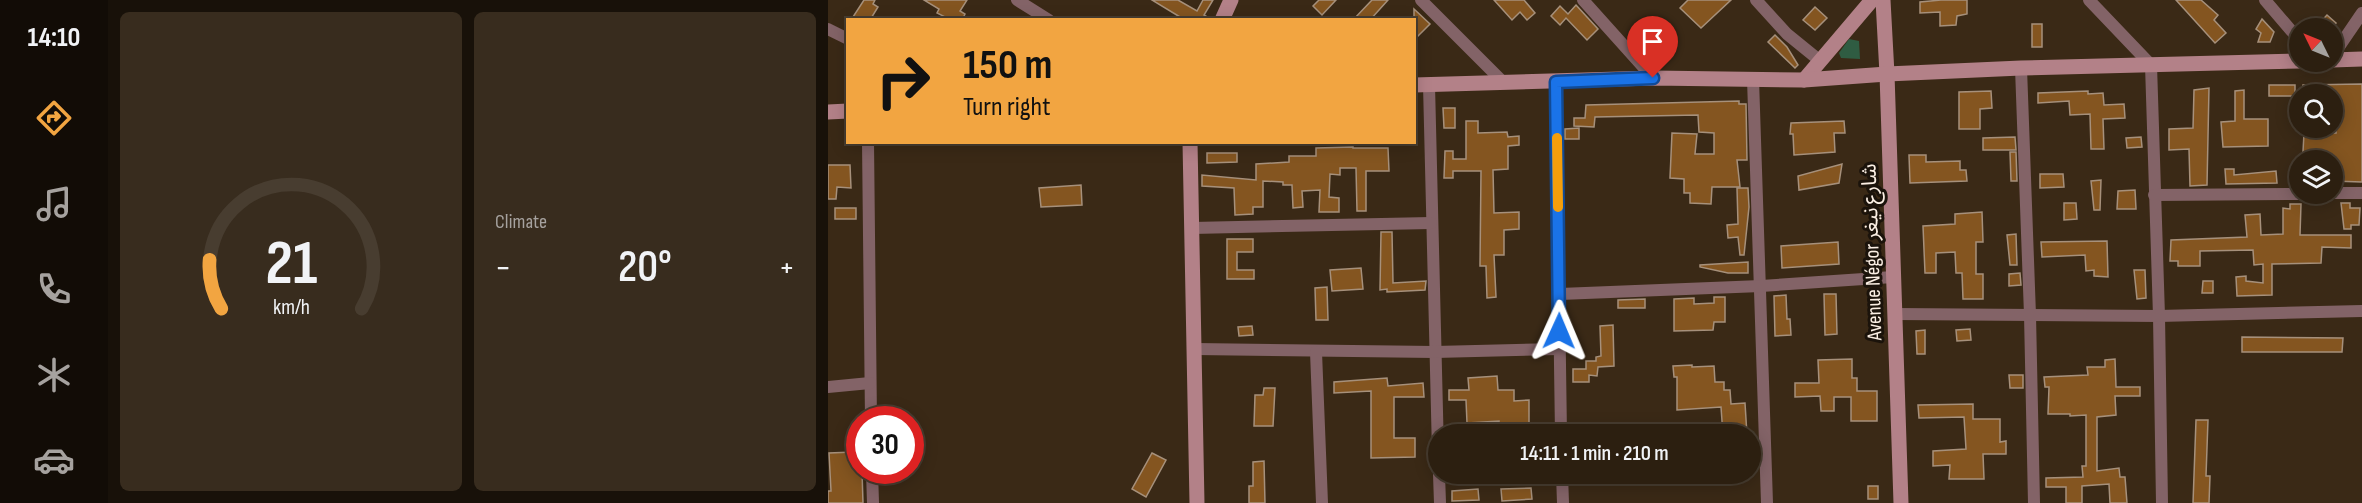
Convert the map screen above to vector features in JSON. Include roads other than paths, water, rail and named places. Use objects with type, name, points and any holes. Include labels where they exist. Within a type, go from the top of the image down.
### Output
[{"type":"street","points":[[1017,0],[1046,18]]},
{"type":"street","points":[[1223,18],[1231,0]]},
{"type":"street","points":[[1421,0],[1504,83]]},
{"type":"street","points":[[1583,0],[1653,78]]},
{"type":"street","points":[[1756,0],[1787,34],[1819,60]]},
{"type":"street","points":[[1804,80],[1872,0]]},
{"type":"street","name":"Avenue Négor شارع نيغر","points":[[1883,0],[1901,503]]},
{"type":"street","points":[[2089,0],[2151,65],[2162,503]]},
{"type":"street","points":[[2265,0],[2289,28]]},
{"type":"street","points":[[2343,42],[2362,13]]},
{"type":"street","points":[[828,28],[846,38]]},
{"type":"street","points":[[2343,59],[2362,59]]},
{"type":"street","points":[[1437,424],[1431,223],[1422,85],[1653,78],[1804,80],[2020,68],[2289,61]]},
{"type":"street","points":[[2020,68],[2030,315],[2034,503]]},
{"type":"street","points":[[1753,79],[1767,503]]},
{"type":"street","points":[[1556,82],[1561,424]]},
{"type":"street","points":[[828,112],[846,111]]},
{"type":"street","points":[[868,144],[871,406]]},
{"type":"street","points":[[1190,144],[1197,503]]},
{"type":"street","points":[[2343,193],[2362,193]]},
{"type":"street","points":[[2154,195],[2289,194]]},
{"type":"street","points":[[1192,228],[1431,223]]},
{"type":"street","points":[[1560,294],[1761,286],[1893,277]]},
{"type":"street","points":[[1895,314],[2159,316],[2362,311]]},
{"type":"street","points":[[1195,349],[1435,352],[1559,349]]},
{"type":"street","points":[[1316,352],[1322,503]]},
{"type":"street","points":[[828,387],[870,383]]},
{"type":"street","points":[[872,484],[873,503]]},
{"type":"street","points":[[1439,484],[1440,503]]},
{"type":"street","points":[[1562,484],[1563,503]]}]
